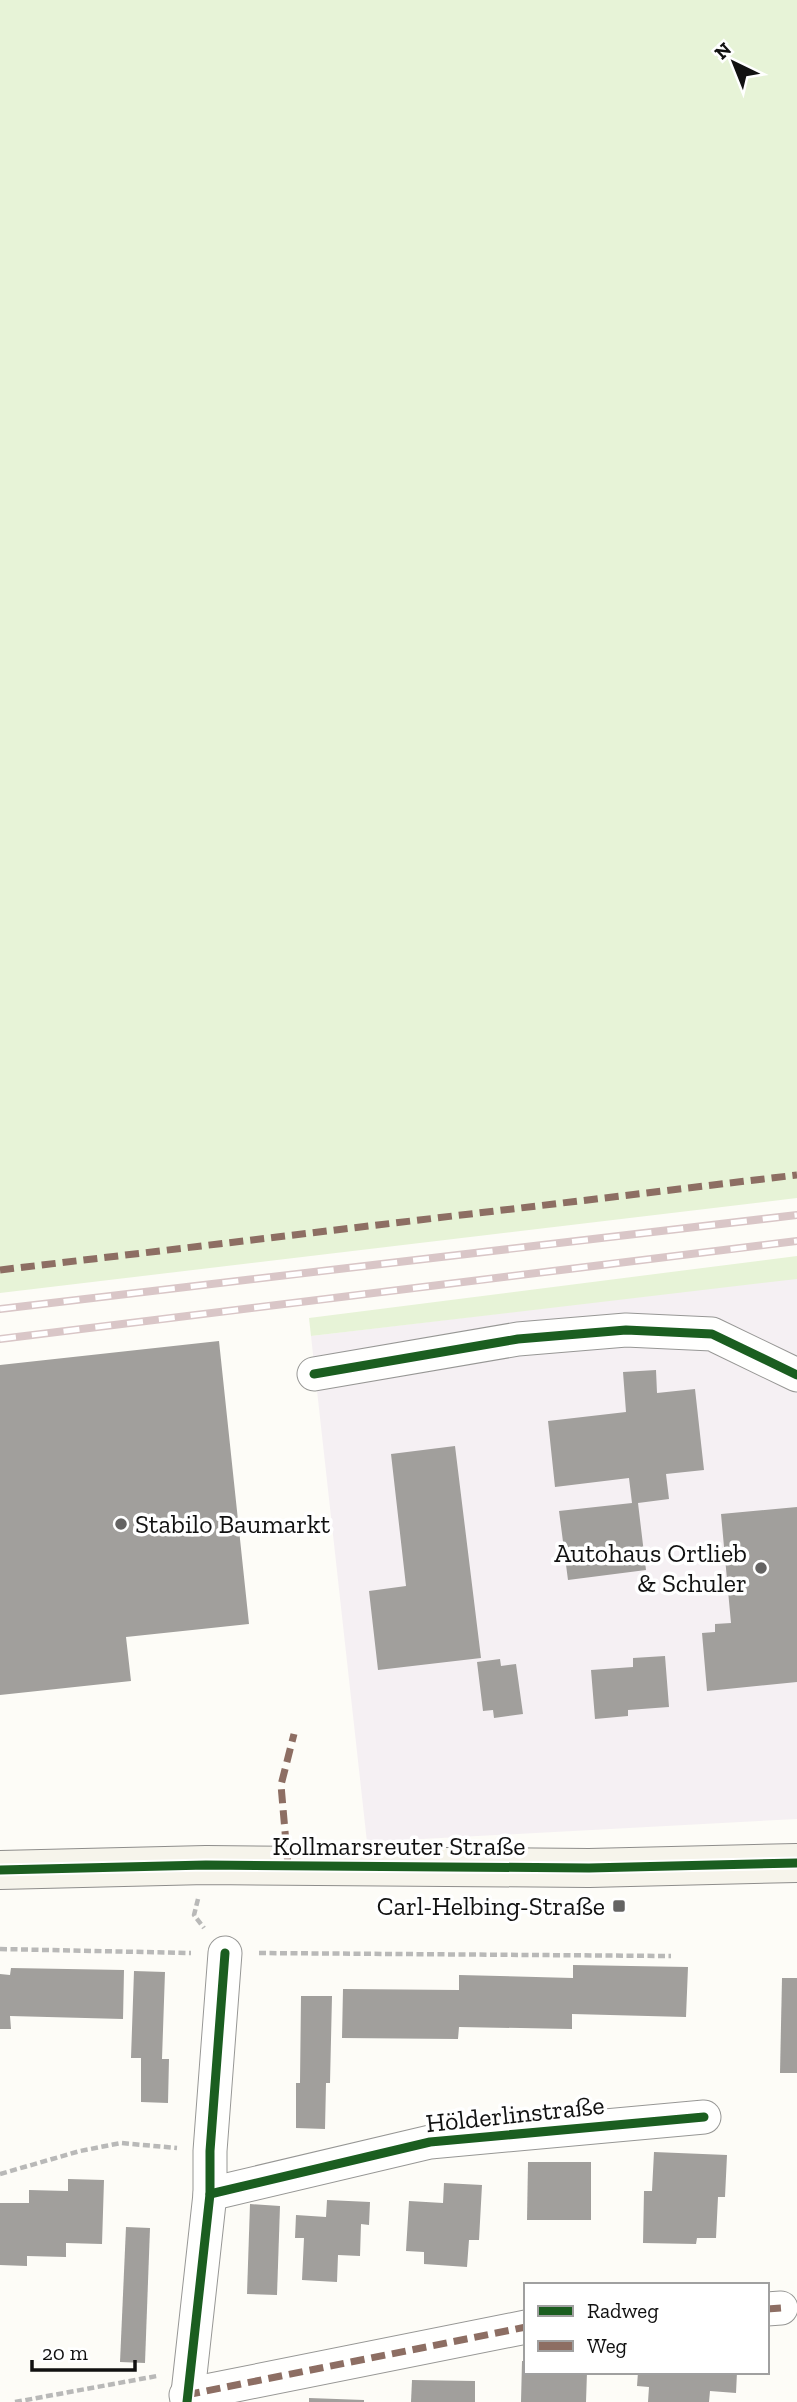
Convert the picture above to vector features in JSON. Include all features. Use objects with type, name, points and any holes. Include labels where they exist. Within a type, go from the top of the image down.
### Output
[{"type":"main road","name":"Kollmarsreuter Straße","points":[[0,1870],[206,1865],[589,1868],[797,1863]]},
{"type":"street","points":[[314,1374],[518,1339],[626,1331],[712,1334],[797,1375]]},
{"type":"street","points":[[225,1953],[210,2151],[210,2194],[187,2389],[524,2327]]},
{"type":"street","name":"Hölderlinstraße","points":[[210,2194],[430,2142],[704,2117]]},
{"type":"path","points":[[206,1865],[194,1915],[225,1953]]},
{"type":"path","points":[[0,1949],[671,1956]]},
{"type":"path","points":[[0,2174],[80,2151],[121,2143],[210,2151]]},
{"type":"path","points":[[15,2402],[187,2389]]},
{"type":"shaded area","points":[[797,1278],[797,1819],[367,1842],[311,1336]]},
{"type":"green space","points":[[0,0],[797,0],[797,1198],[0,1293]]},
{"type":"green space","points":[[797,1256],[797,1279],[311,1336],[309,1318]]},
{"type":"building","points":[[219,1341],[249,1624],[126,1637],[131,1681],[0,1695],[0,1365]]},
{"type":"building","points":[[656,1370],[657,1393],[695,1389],[704,1470],[666,1474],[669,1499],[638,1503],[646,1570],[568,1580],[559,1511],[632,1503],[629,1478],[555,1487],[548,1421],[626,1412],[623,1372]]},
{"type":"building","points":[[455,1446],[481,1658],[378,1670],[369,1591],[406,1586],[391,1454]]},
{"type":"building","name":"Autohaus Ortlieb & Schuler","points":[[797,1507],[797,1682],[707,1691],[702,1633],[715,1632],[715,1624],[731,1623],[721,1514]]},
{"type":"building","points":[[665,1656],[669,1707],[628,1710],[628,1716],[595,1719],[591,1670],[633,1667],[633,1658]]},
{"type":"building","points":[[500,1659],[501,1666],[516,1664],[523,1714],[494,1718],[493,1710],[483,1711],[477,1662]]},
{"type":"building","points":[[573,1965],[688,1967],[686,2017],[572,2014],[572,2029],[459,2027],[458,2039],[342,2038],[343,1989],[459,1990],[459,1975],[573,1978]]},
{"type":"building","points":[[11,1968],[124,1970],[123,2019],[10,2016],[11,2029],[0,2029],[0,1974],[10,1975]]},
{"type":"building","points":[[134,1971],[165,1972],[162,2059],[169,2059],[168,2103],[141,2102],[141,2058],[131,2058]]},
{"type":"building","points":[[782,1978],[797,1978],[797,2073],[780,2073]]},
{"type":"building","points":[[301,1996],[332,1996],[330,2083],[326,2083],[325,2129],[296,2128],[296,2083],[300,2083]]},
{"type":"building","points":[[654,2152],[727,2155],[725,2197],[718,2197],[716,2238],[697,2238],[696,2244],[643,2243],[644,2191],[652,2191]]},
{"type":"building","points":[[528,2162],[591,2162],[591,2220],[527,2220]]},
{"type":"building","points":[[68,2179],[104,2180],[102,2244],[66,2243],[66,2257],[27,2256],[27,2266],[0,2265],[0,2203],[29,2203],[29,2190],[68,2191]]},
{"type":"building","points":[[444,2183],[482,2185],[479,2240],[469,2240],[467,2267],[424,2264],[424,2252],[406,2251],[409,2201],[443,2203]]},
{"type":"building","points":[[327,2200],[370,2202],[369,2225],[361,2224],[360,2256],[338,2255],[337,2282],[302,2280],[304,2238],[295,2238],[296,2215],[326,2217]]},
{"type":"building","points":[[250,2204],[280,2206],[277,2295],[247,2294]]},
{"type":"building","points":[[126,2227],[150,2228],[145,2363],[120,2362]]},
{"type":"building","points":[[522,2361],[524,2374],[587,2374],[586,2402],[521,2402]]},
{"type":"building","points":[[638,2374],[737,2374],[736,2393],[710,2391],[709,2402],[648,2402],[649,2387],[637,2386]]},
{"type":"building","points":[[412,2380],[475,2381],[475,2402],[411,2402]]},
{"type":"building","points":[[309,2398],[364,2400],[364,2402],[309,2402]]},
{"type":"railway","points":[[0,1309],[797,1215]]},
{"type":"railway","points":[[0,1339],[797,1241]]},
{"type":"marked path","points":[[0,1270],[797,1175]]},
{"type":"marked path","points":[[288,1866],[281,1785],[294,1734]]},
{"type":"marked path","points":[[769,2309],[781,2308]]},
{"type":"marked path","points":[[186,2395],[524,2327]]},
{"type":"cycle path","points":[[314,1374],[518,1339],[626,1330],[712,1334],[797,1375]]},
{"type":"cycle path","points":[[0,1870],[206,1865],[589,1868],[797,1863]]},
{"type":"cycle path","points":[[187,2402],[210,2194],[210,2151],[225,1953]]},
{"type":"cycle path","points":[[210,2194],[430,2142],[704,2117]]},
{"type":"place","name":"Stabilo Baumarkt","points":[[121,1524]]},
{"type":"place","name":"Autohaus Ortlieb & Schuler","points":[[761,1568]]},
{"type":"place","name":"Carl-Helbing-Straße","points":[[619,1906]]}]
